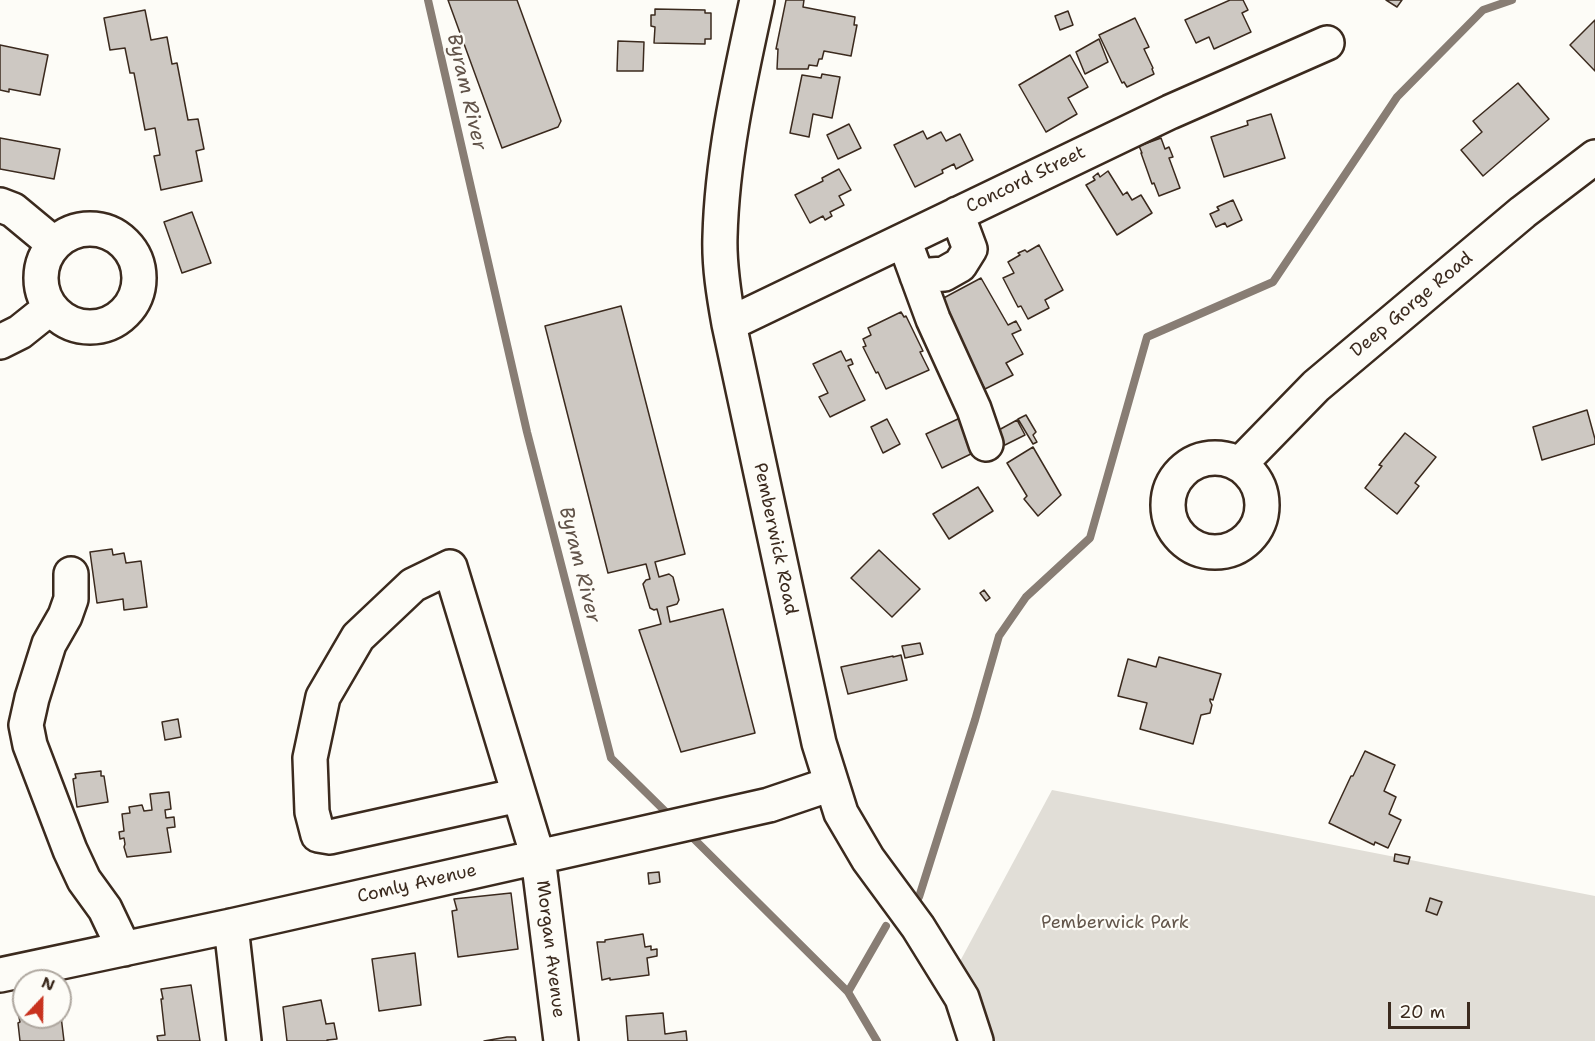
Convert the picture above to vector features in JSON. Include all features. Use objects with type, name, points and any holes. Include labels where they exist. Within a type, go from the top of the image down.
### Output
[{"type":"street","name":"Pemberwick Road","points":[[757,0],[742,65],[723,187],[719,238],[723,288],[729,324],[819,743],[831,784],[841,813],[868,859],[918,927],[962,998],[976,1041]]},
{"type":"street","name":"Concord Street","points":[[729,324],[1170,112],[1327,44]]},
{"type":"street","name":"Deep Gorge Road","points":[[1240,464],[1325,379],[1523,212],[1595,157]]},
{"type":"street","points":[[0,205],[13,210],[54,244]]},
{"type":"street","points":[[917,276],[944,274],[960,265],[970,249],[957,214]]},
{"type":"street","points":[[97,228],[123,240],[134,254],[140,273],[138,292],[135,300],[117,320],[101,326],[79,327],[63,320],[50,308],[41,288],[40,277],[43,260],[57,240],[77,230],[97,228]]},
{"type":"street","points":[[904,240],[933,319],[974,409],[986,444]]},
{"type":"street","points":[[0,342],[20,332],[50,308]]},
{"type":"street","name":"Morgan Avenue","points":[[519,795],[330,837],[318,835],[312,812],[310,758],[323,697],[358,637],[413,585],[450,567],[538,857],[561,1041]]},
{"type":"street","points":[[71,574],[71,599],[65,616],[49,644],[26,725],[30,745],[70,850],[84,880],[105,909],[124,949]]},
{"type":"street","name":"Comly Avenue","points":[[0,975],[231,926],[769,805],[831,784]]},
{"type":"street","points":[[231,926],[244,1041]]},
{"type":"green space","name":"Pemberwick Park","points":[[1052,790],[1595,896],[1595,1041],[989,1041],[958,965]]},
{"type":"building","points":[[448,0],[517,0],[561,121],[558,127],[502,148]]},
{"type":"building","points":[[786,0],[804,0],[803,7],[855,17],[854,25],[857,25],[851,56],[824,51],[817,66],[809,65],[808,69],[777,69],[778,49],[776,49]]},
{"type":"building","points":[[1230,0],[1243,0],[1248,10],[1242,13],[1251,32],[1214,49],[1209,37],[1196,43],[1185,20]]},
{"type":"building","points":[[1386,0],[1402,0],[1397,7]]},
{"type":"building","points":[[655,9],[705,10],[705,13],[711,13],[711,39],[705,39],[705,44],[654,43],[655,27],[651,26],[651,15],[655,15]]},
{"type":"building","points":[[145,10],[151,40],[167,37],[172,64],[177,63],[188,120],[198,119],[204,149],[196,151],[202,181],[161,190],[154,156],[160,155],[155,128],[145,130],[134,73],[130,73],[125,48],[110,50],[104,18]]},
{"type":"building","points":[[1068,11],[1073,25],[1060,30],[1055,16]]},
{"type":"building","points":[[1135,18],[1149,47],[1144,49],[1154,74],[1127,87],[1124,82],[1122,83],[1099,35]]},
{"type":"building","points":[[1595,20],[1595,71],[1570,45]]},
{"type":"building","points":[[1099,39],[1108,62],[1085,74],[1076,52]]},
{"type":"building","points":[[618,41],[644,42],[643,71],[617,71]]},
{"type":"building","points":[[0,45],[48,55],[40,95],[9,89],[9,92],[0,90]]},
{"type":"building","points":[[1070,55],[1088,87],[1068,98],[1077,114],[1046,132],[1019,85]]},
{"type":"building","points":[[822,74],[840,77],[832,118],[813,114],[809,137],[790,133],[802,75],[821,78]]},
{"type":"building","points":[[1518,83],[1549,119],[1483,176],[1461,150],[1482,132],[1473,121]]},
{"type":"building","points":[[1271,114],[1285,158],[1224,177],[1211,137],[1248,125],[1247,121]]},
{"type":"building","points":[[849,124],[861,148],[838,159],[827,135]]},
{"type":"building","points":[[923,131],[927,139],[941,132],[946,141],[960,134],[973,160],[956,169],[954,164],[942,170],[943,173],[915,187],[894,145]]},
{"type":"building","points":[[0,138],[60,149],[54,179],[0,169]]},
{"type":"building","points":[[1161,138],[1165,149],[1169,147],[1173,157],[1169,158],[1180,188],[1159,196],[1154,183],[1152,184],[1139,146]]},
{"type":"building","points":[[839,169],[851,190],[839,196],[844,205],[830,212],[832,216],[825,220],[823,216],[810,223],[795,195],[823,181],[822,178]]},
{"type":"building","points":[[1108,171],[1123,195],[1127,192],[1132,200],[1141,195],[1152,213],[1117,235],[1086,185],[1095,180],[1093,177],[1098,173],[1100,177]]},
{"type":"building","points":[[1233,200],[1242,220],[1227,227],[1225,223],[1216,227],[1210,214],[1219,210],[1217,207]]},
{"type":"building","points":[[192,212],[211,263],[182,273],[164,222]]},
{"type":"building","points":[[1039,245],[1063,290],[1045,300],[1049,308],[1028,319],[1021,306],[1018,307],[1003,278],[1014,273],[1008,262],[1020,255],[1018,253],[1025,250],[1027,252]]},
{"type":"building","points":[[981,278],[1008,325],[1016,321],[1021,330],[1012,334],[1023,354],[1006,363],[1013,375],[985,389],[978,377],[976,378],[938,301]]},
{"type":"building","points":[[621,306],[685,554],[655,562],[659,577],[669,574],[673,577],[679,600],[677,604],[667,607],[670,622],[723,609],[755,733],[681,752],[639,630],[661,624],[657,609],[650,608],[643,584],[650,579],[646,564],[608,573],[545,326]]},
{"type":"building","points":[[901,312],[904,317],[906,316],[923,351],[920,352],[929,370],[886,389],[863,347],[866,346],[863,339],[871,335],[868,328]]},
{"type":"building","points":[[841,351],[846,361],[851,359],[853,364],[848,366],[865,400],[830,417],[819,397],[828,393],[813,364]]},
{"type":"building","points":[[1587,410],[1595,444],[1542,460],[1533,427]]},
{"type":"building","points":[[1026,415],[1036,432],[1033,435],[1037,442],[1033,444],[1018,419]]},
{"type":"building","points":[[960,418],[977,451],[942,468],[926,434]]},
{"type":"building","points":[[887,419],[900,444],[883,453],[871,427]]},
{"type":"building","points":[[1017,420],[1025,435],[1005,445],[997,431]]},
{"type":"building","points":[[1405,433],[1436,457],[1415,483],[1419,486],[1397,514],[1365,488],[1382,466],[1379,465]]},
{"type":"building","points":[[1033,447],[1061,495],[1038,516],[1024,499],[1027,496],[1007,463]]},
{"type":"building","points":[[978,487],[993,511],[949,539],[933,514]]},
{"type":"building","points":[[112,549],[113,555],[124,553],[126,563],[141,561],[147,607],[124,610],[123,599],[97,603],[90,552]]},
{"type":"building","points":[[879,550],[920,589],[892,617],[851,578]]},
{"type":"building","points":[[984,590],[990,598],[986,601],[980,593]]},
{"type":"building","points":[[920,643],[923,654],[905,658],[902,646]]},
{"type":"building","points":[[901,655],[907,680],[848,694],[841,667]]},
{"type":"building","points":[[1159,657],[1221,674],[1213,700],[1210,699],[1212,705],[1210,713],[1201,715],[1193,744],[1140,729],[1147,703],[1118,696],[1128,659],[1156,667]]},
{"type":"building","points":[[178,719],[181,737],[165,740],[162,722]]},
{"type":"building","points":[[1365,751],[1395,765],[1384,791],[1396,797],[1389,814],[1401,820],[1388,848],[1375,842],[1374,845],[1329,823]]},
{"type":"building","points":[[101,771],[101,776],[104,776],[108,802],[77,807],[73,779],[76,778],[75,774]]},
{"type":"building","points":[[169,792],[171,809],[165,810],[166,818],[174,817],[175,827],[167,828],[171,852],[127,857],[124,838],[120,839],[119,832],[124,831],[122,814],[130,813],[129,807],[142,805],[144,811],[152,810],[150,794]]},
{"type":"building","points":[[1395,854],[1410,857],[1408,864],[1394,861]]},
{"type":"building","points":[[659,872],[660,882],[649,884],[648,873]]},
{"type":"building","points":[[511,893],[518,949],[458,957],[452,911],[457,910],[454,899]]},
{"type":"building","points":[[1430,898],[1442,902],[1437,915],[1426,911]]},
{"type":"building","points":[[643,934],[645,947],[651,946],[651,950],[657,949],[657,956],[647,958],[649,975],[602,980],[597,942]]},
{"type":"building","points":[[415,953],[421,1005],[379,1011],[372,959]]},
{"type":"building","points":[[191,985],[200,1041],[158,1041],[157,1036],[165,1035],[161,989]]},
{"type":"building","points":[[321,1000],[326,1024],[334,1023],[337,1039],[287,1041],[283,1007]]},
{"type":"building","points":[[663,1013],[665,1034],[686,1031],[687,1041],[628,1041],[626,1016]]},
{"type":"building","points":[[19,1029],[63,1029],[64,1041],[20,1041]]},
{"type":"building","points":[[515,1037],[516,1041],[484,1041]]},
{"type":"waterway","name":"Byram River","points":[[428,0],[527,432],[611,758],[673,819]]},
{"type":"waterway","points":[[919,897],[999,636],[1026,597],[1090,538],[1147,337],[1273,282],[1397,97],[1483,10],[1512,0]]},
{"type":"waterway","name":"Byram River","points":[[687,832],[848,992],[877,1041]]},
{"type":"waterway","points":[[848,992],[886,926]]}]
